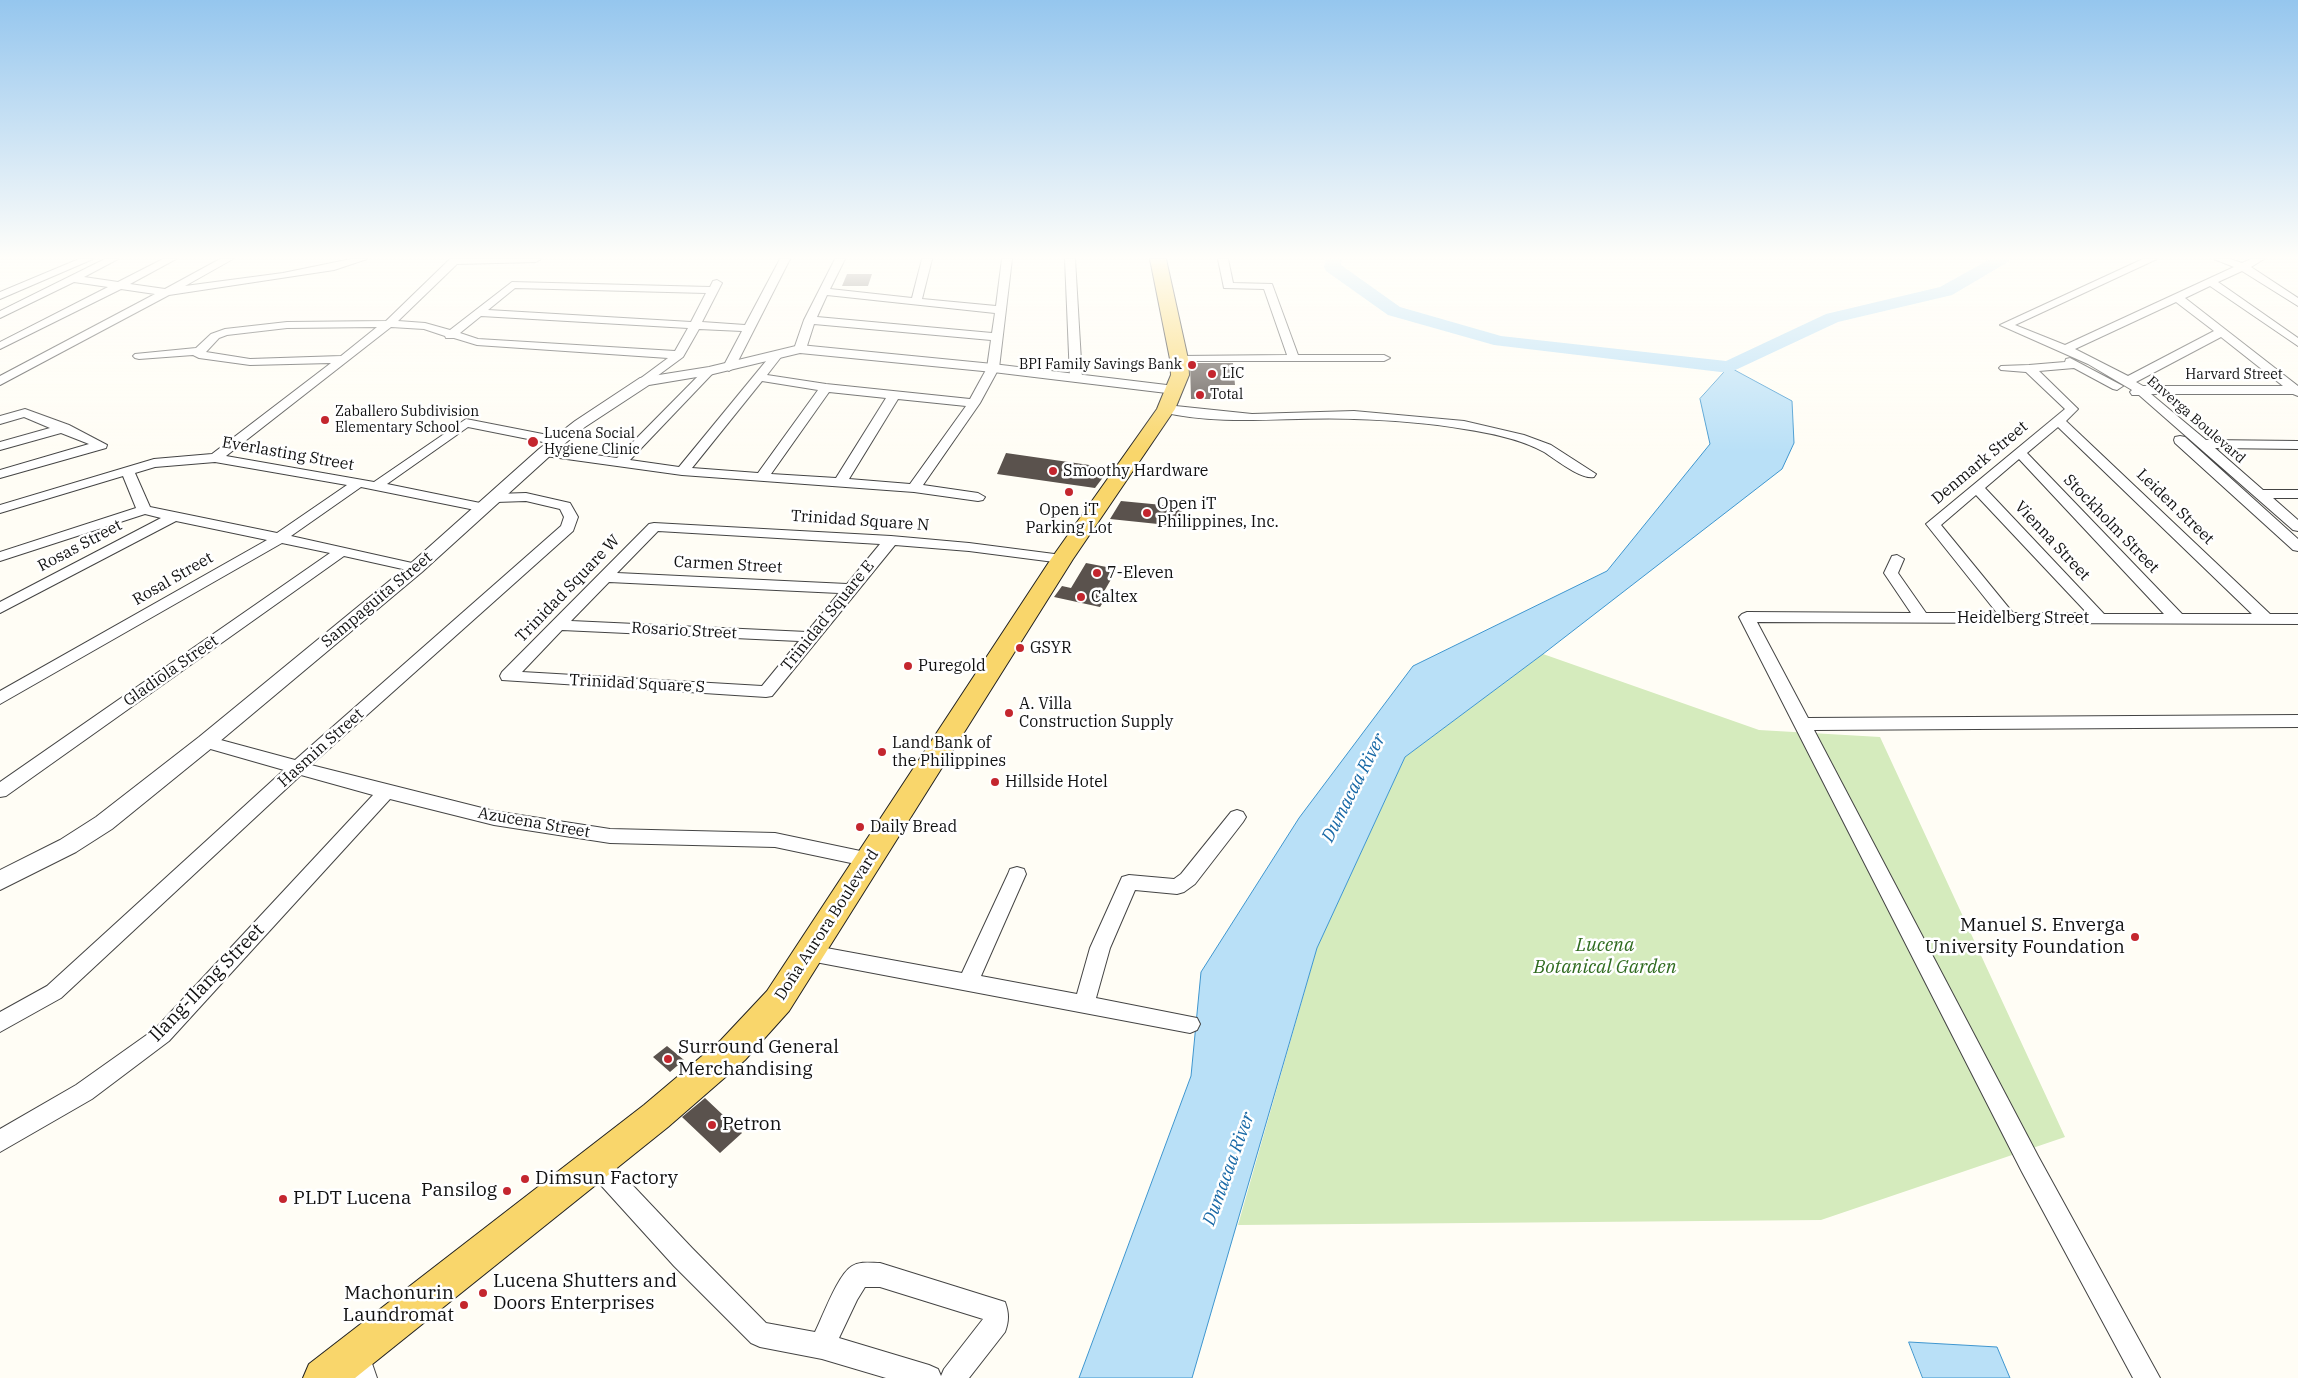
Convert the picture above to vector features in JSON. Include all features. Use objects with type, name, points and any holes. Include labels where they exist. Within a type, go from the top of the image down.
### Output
[{"type":"main road","name":"Doña Aurora Boulevard","points":[[323,1378],[360,1365],[596,1163],[656,1116],[733,1050],[778,1001],[1062,559],[1166,409],[1180,375],[1179,359],[1171,323]]},
{"type":"street","points":[[0,346],[45,323]]},
{"type":"street","points":[[0,381],[108,323]]},
{"type":"street","points":[[450,336],[465,323]]},
{"type":"street","points":[[637,323],[748,328]]},
{"type":"street","name":"Sampaguita Street","points":[[0,881],[68,846],[104,823],[206,742],[416,568],[552,447],[596,413],[645,381],[679,355],[696,323]]},
{"type":"street","points":[[729,367],[751,323]]},
{"type":"street","points":[[800,349],[809,323]]},
{"type":"street","points":[[847,323],[998,337]]},
{"type":"street","points":[[914,488],[974,403],[993,368],[1000,323]]},
{"type":"street","points":[[1073,323],[1076,378]]},
{"type":"street","points":[[1281,323],[1294,359]]},
{"type":"street","points":[[2010,323],[2006,325],[2066,349]]},
{"type":"street","points":[[2119,323],[2066,349],[2062,356],[2074,364],[2135,392],[2298,547]]},
{"type":"street","points":[[2210,323],[2297,391]]},
{"type":"street","points":[[2270,323],[2298,343]]},
{"type":"street","points":[[215,458],[389,324]]},
{"type":"street","points":[[344,360],[250,362],[199,355],[215,336],[225,332],[287,325],[389,324],[425,326],[450,336],[477,342],[679,355]]},
{"type":"street","points":[[2128,380],[2221,332]]},
{"type":"street","points":[[645,381],[710,371],[775,357],[800,349],[993,368],[1175,390]]},
{"type":"street","name":"Enverga Boulevard","points":[[2066,349],[2096,362],[2128,380],[2135,392],[2201,444],[2298,528]]},
{"type":"street","points":[[139,356],[201,351]]},
{"type":"street","points":[[682,471],[775,357]]},
{"type":"street","points":[[1179,359],[1384,358]]},
{"type":"street","points":[[2005,368],[2074,364]]},
{"type":"street","name":"Denmark Street","points":[[2008,617],[1933,524],[1978,489],[2072,409],[2029,368]]},
{"type":"street","points":[[620,463],[710,371]]},
{"type":"street","points":[[758,377],[826,388],[974,403]]},
{"type":"street","points":[[761,478],[826,388]]},
{"type":"street","name":"Harvard Street","points":[[2135,392],[2297,391]]},
{"type":"street","points":[[840,483],[894,395]]},
{"type":"street","points":[[1166,409],[1252,418],[1354,415],[1464,425],[1520,438],[1546,448],[1589,474]]},
{"type":"street","points":[[0,420],[25,413],[65,428],[101,445],[0,474]]},
{"type":"street","name":"Leiden Street","points":[[2059,421],[2266,619]]},
{"type":"street","points":[[376,486],[466,423],[552,447],[620,463],[761,478],[914,488],[978,497]]},
{"type":"street","points":[[0,446],[65,428]]},
{"type":"street","points":[[2201,444],[2298,445]]},
{"type":"street","name":"Stockholm Street","points":[[2020,453],[2178,619]]},
{"type":"street","name":"Everlasting Street","points":[[0,509],[154,463],[215,458],[359,484],[490,503]]},
{"type":"street","points":[[127,470],[144,510]]},
{"type":"street","name":"Rosal Street","points":[[0,698],[278,539],[359,484]]},
{"type":"street","name":"Vienna Street","points":[[1978,489],[2100,618]]},
{"type":"street","points":[[2258,494],[2298,494]]},
{"type":"street","name":"Hasmin Street","points":[[0,1023],[54,992],[297,768],[568,528],[571,517],[565,506],[526,497],[490,503]]},
{"type":"street","points":[[0,557],[144,510],[176,515],[416,568]]},
{"type":"street","name":"Rosas Street","points":[[0,608],[176,515]]},
{"type":"street","name":"Trinidad Square N","points":[[654,527],[891,540],[969,547],[1062,559]]},
{"type":"street","name":"Trinidad Square W","points":[[508,676],[654,527]]},
{"type":"street","name":"Trinidad Square E","points":[[766,692],[891,540]]},
{"type":"street","name":"Gladiola Street","points":[[0,791],[342,551]]},
{"type":"street","points":[[1897,559],[1891,573],[1921,617]]},
{"type":"street","name":"Carmen Street","points":[[604,577],[850,589]]},
{"type":"street","name":"Heidelberg Street","points":[[1803,724],[1747,617],[2298,619]]},
{"type":"street","name":"Rosario Street","points":[[556,625],[811,638]]},
{"type":"street","name":"Trinidad Square S","points":[[508,676],[766,692]]},
{"type":"street","points":[[2147,1378],[2030,1164],[1803,724],[2298,721]]},
{"type":"street","name":"Azucena Street","points":[[206,742],[386,792],[494,818],[610,836],[775,840],[870,860]]},
{"type":"street","name":"Ilang-Ilang Street","points":[[0,1141],[84,1092],[162,1035],[386,792]]},
{"type":"street","points":[[1084,1004],[1100,948],[1129,882],[1177,887],[1188,879],[1237,817]]},
{"type":"street","points":[[968,982],[1017,874]]},
{"type":"street","points":[[810,953],[1190,1024]]},
{"type":"street","points":[[596,1163],[683,1257],[760,1334],[822,1346],[929,1378]]},
{"type":"street","points":[[822,1346],[848,1291],[859,1275],[880,1276],[996,1311],[996,1322],[954,1378]]},
{"type":"green space","name":"Lucena Botanical Garden","points":[[1543,654],[1759,730],[1880,737],[2065,1137],[1821,1220],[1238,1225],[1317,948],[1405,757]]},
{"type":"water","name":"Dumacaa River","points":[[1729,367],[1792,401],[1794,443],[1782,469],[1543,654],[1405,757],[1317,948],[1192,1378],[1079,1378],[1191,1076],[1201,972],[1299,818],[1413,666],[1607,571],[1710,444],[1700,399]]},
{"type":"water","points":[[1909,1342],[1997,1347],[2010,1378],[1923,1378]]},
{"type":"building","name":"LIC","points":[[1190,363],[1233,363],[1235,385],[1210,385],[1212,399],[1191,399]]},
{"type":"building","name":"Smoothy Hardware","points":[[1006,453],[1110,468],[1095,488],[997,474]]},
{"type":"building","name":"Open iT Philippines, Inc.","points":[[1121,501],[1183,507],[1177,526],[1110,519]]},
{"type":"building","points":[[1086,563],[1117,569],[1102,595],[1107,596],[1100,607],[1054,597],[1062,586],[1071,588]]},
{"type":"building","name":"Surround General Merchandising","points":[[667,1046],[684,1060],[670,1072],[653,1057]]},
{"type":"building","name":"Petron","points":[[705,1098],[742,1133],[720,1153],[682,1117]]},
{"type":"waterway","points":[[1437,323],[1500,341],[1729,367],[1821,323]]},
{"type":"place","name":"BPI Family Savings Bank","points":[[1192,365]]},
{"type":"place","name":"LIC","points":[[1212,374]]},
{"type":"place","name":"Total","points":[[1200,395]]},
{"type":"place","name":"Zaballero Subdivision Elementary School","points":[[325,420]]},
{"type":"place","name":"Lucena Social Hygiene Clinic","points":[[533,442]]},
{"type":"place","name":"Smoothy Hardware","points":[[1053,471]]},
{"type":"place","name":"Open iT Parking Lot","points":[[1069,492]]},
{"type":"place","name":"Open iT Philippines, Inc.","points":[[1147,513]]},
{"type":"place","name":"7-Eleven","points":[[1097,573]]},
{"type":"place","name":"Caltex","points":[[1081,597]]},
{"type":"place","name":"GSYR","points":[[1020,648]]},
{"type":"place","name":"Puregold","points":[[908,666]]},
{"type":"place","name":"A. Villa Construction Supply","points":[[1009,713]]},
{"type":"place","name":"Land Bank of the Philippines","points":[[882,752]]},
{"type":"place","name":"Hillside Hotel","points":[[995,782]]},
{"type":"place","name":"Daily Bread","points":[[860,827]]},
{"type":"place","name":"Manuel S. Enverga University Foundation","points":[[2135,937]]},
{"type":"place","name":"Surround General Merchandising","points":[[668,1059]]},
{"type":"place","name":"Petron","points":[[712,1125]]},
{"type":"place","name":"Dimsun Factory","points":[[525,1179]]},
{"type":"place","name":"Pansilog","points":[[507,1191]]},
{"type":"place","name":"PLDT Lucena","points":[[283,1199]]},
{"type":"place","name":"Lucena Shutters and Doors Enterprises","points":[[483,1293]]},
{"type":"place","name":"Machonurin Laundromat","points":[[464,1305]]}]
